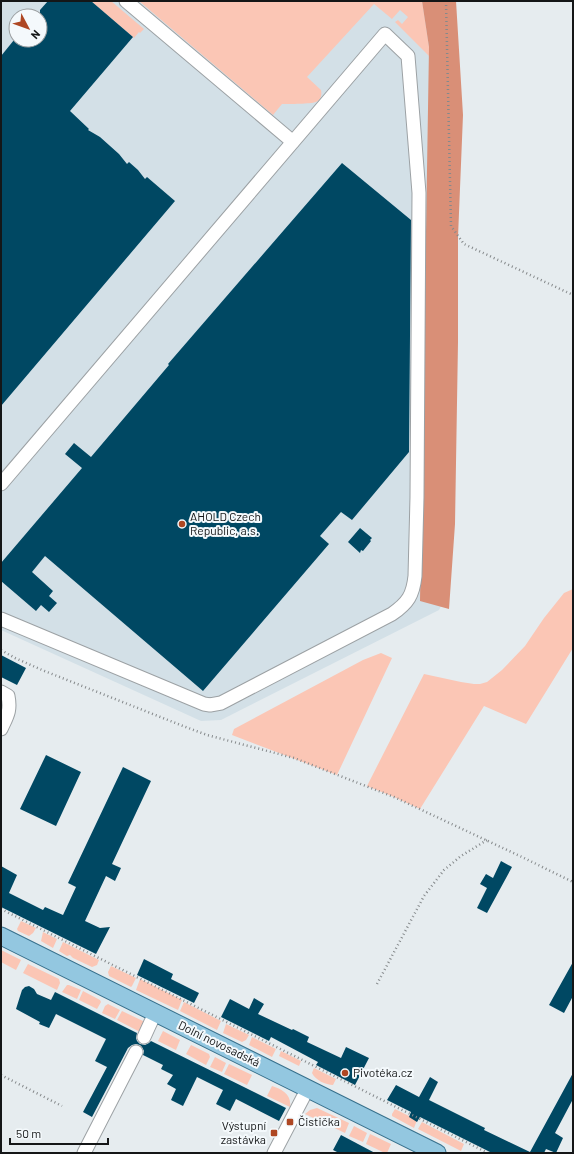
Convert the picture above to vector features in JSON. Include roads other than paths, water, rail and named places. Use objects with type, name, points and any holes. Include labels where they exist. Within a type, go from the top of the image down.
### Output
[{"type":"main road","name":"Dolní novosadská","points":[[1,936],[437,1153]]},
{"type":"street","points":[[126,1],[293,142]]},
{"type":"street","points":[[1,484],[385,34],[408,56],[419,193],[415,560],[414,585],[409,598],[401,608],[392,614],[221,703],[210,705],[204,704],[1,619]]},
{"type":"street","points":[[1,692],[8,696],[10,704],[9,711],[1,729]]},
{"type":"street","points":[[144,1037],[155,1013]]},
{"type":"street","points":[[84,1153],[136,1052]]},
{"type":"street","points":[[274,1153],[308,1088]]},
{"type":"place","name":"AHOLD Czech Republic, a.s.","points":[[182,524]]},
{"type":"place","name":"Pivotéka.cz","points":[[345,1073]]},
{"type":"place","name":"Čistička","points":[[290,1122]]},
{"type":"place","name":"Výstupní zastávka","points":[[274,1133]]}]
